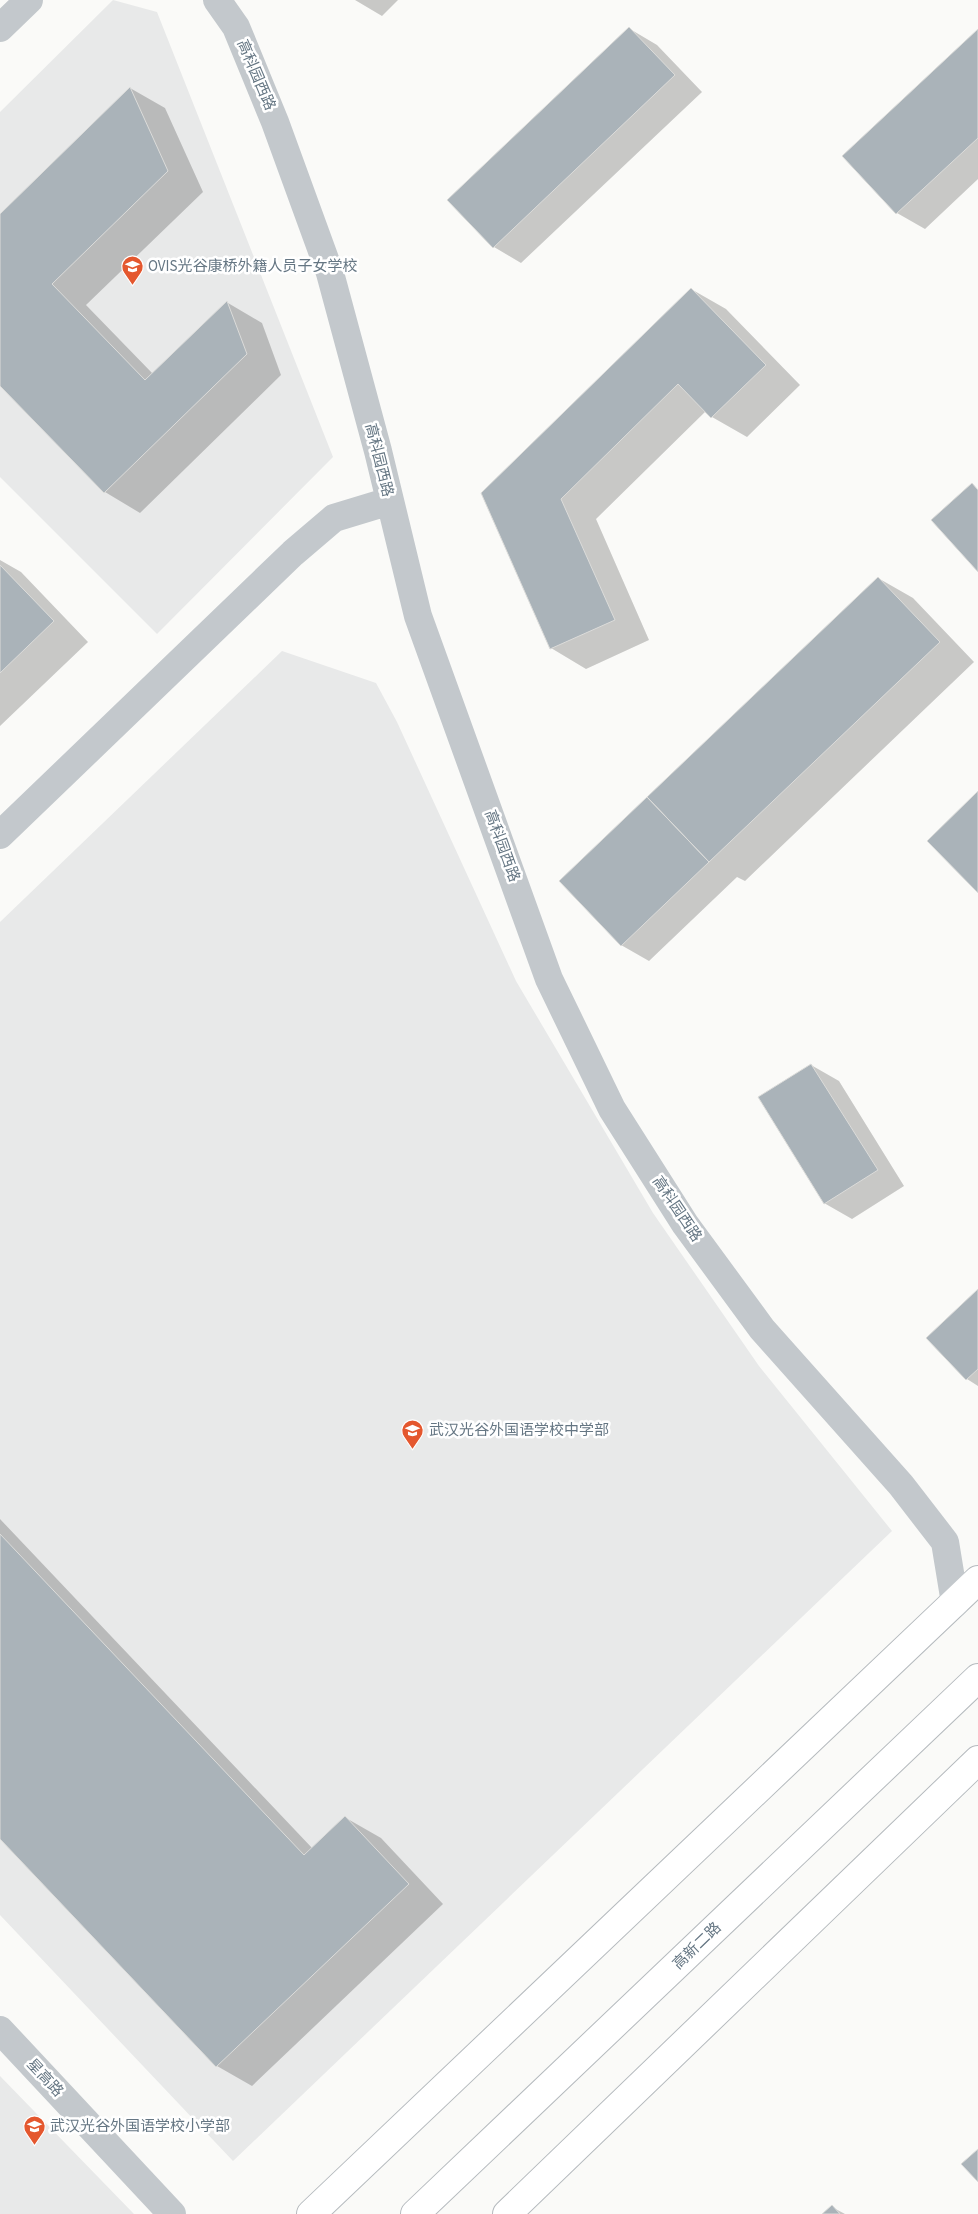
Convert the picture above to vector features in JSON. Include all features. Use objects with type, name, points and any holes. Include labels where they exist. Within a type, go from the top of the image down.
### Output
[{"type":"main road","points":[[311,2214],[978,1580]]},
{"type":"main road","name":"高新二路","points":[[415,2214],[978,1678]]},
{"type":"main road","points":[[507,2214],[978,1760]]},
{"type":"street","points":[[0,28],[29,0]]},
{"type":"street","name":"高科园西路","points":[[217,0],[236,27],[268,105],[330,273],[418,616],[549,979],[612,1109],[685,1224],[762,1329],[901,1485],[945,1542],[954,1603]]},
{"type":"street","points":[[0,835],[293,553],[334,518],[390,501]]},
{"type":"street","name":"星高路","points":[[0,2030],[172,2214]]},
{"type":"shaded area","name":"OVIS光谷康桥外籍人员子女学校","points":[[113,0],[157,12],[333,457],[157,634],[0,477],[0,112]]},
{"type":"shaded area","name":"武汉光谷外国语学校中学部","points":[[282,651],[376,683],[397,722],[516,981],[653,1213],[759,1366],[892,1531],[233,2161],[0,1915],[0,922]]},
{"type":"shaded area","name":"武汉光谷外国语学校小学部","points":[[0,2076],[134,2214],[0,2214]]},
{"type":"building","points":[[629,27],[675,75],[493,248],[447,200]]},
{"type":"building","points":[[978,29],[978,138],[896,214],[842,156]]},
{"type":"building","points":[[130,87],[168,171],[52,284],[145,380],[227,301],[247,354],[104,493],[0,386],[0,214]]},
{"type":"building","points":[[691,288],[766,365],[711,418],[678,384],[561,499],[615,620],[550,649],[481,493]]},
{"type":"building","points":[[972,483],[978,490],[978,572],[931,520]]},
{"type":"building","points":[[0,565],[54,621],[0,673]]},
{"type":"building","points":[[878,577],[940,642],[709,862],[647,797]]},
{"type":"building","points":[[978,791],[978,893],[927,841]]},
{"type":"building","points":[[647,797],[709,862],[621,946],[559,881]]},
{"type":"building","points":[[811,1064],[878,1170],[824,1204],[758,1097]]},
{"type":"building","points":[[978,1289],[978,1369],[966,1380],[926,1338]]},
{"type":"building","points":[[0,1534],[304,1855],[345,1816],[409,1884],[216,2067],[0,1839]]},
{"type":"building","points":[[978,2149],[978,2182],[961,2164]]},
{"type":"building","points":[[832,2205],[840,2214],[822,2214]]},
{"type":"place","name":"OVIS光谷康桥外籍人员子女学校","points":[[132,285]]},
{"type":"place","name":"武汉光谷外国语学校中学部","points":[[413,1449]]},
{"type":"place","name":"武汉光谷外国语学校小学部","points":[[34,2145]]}]
